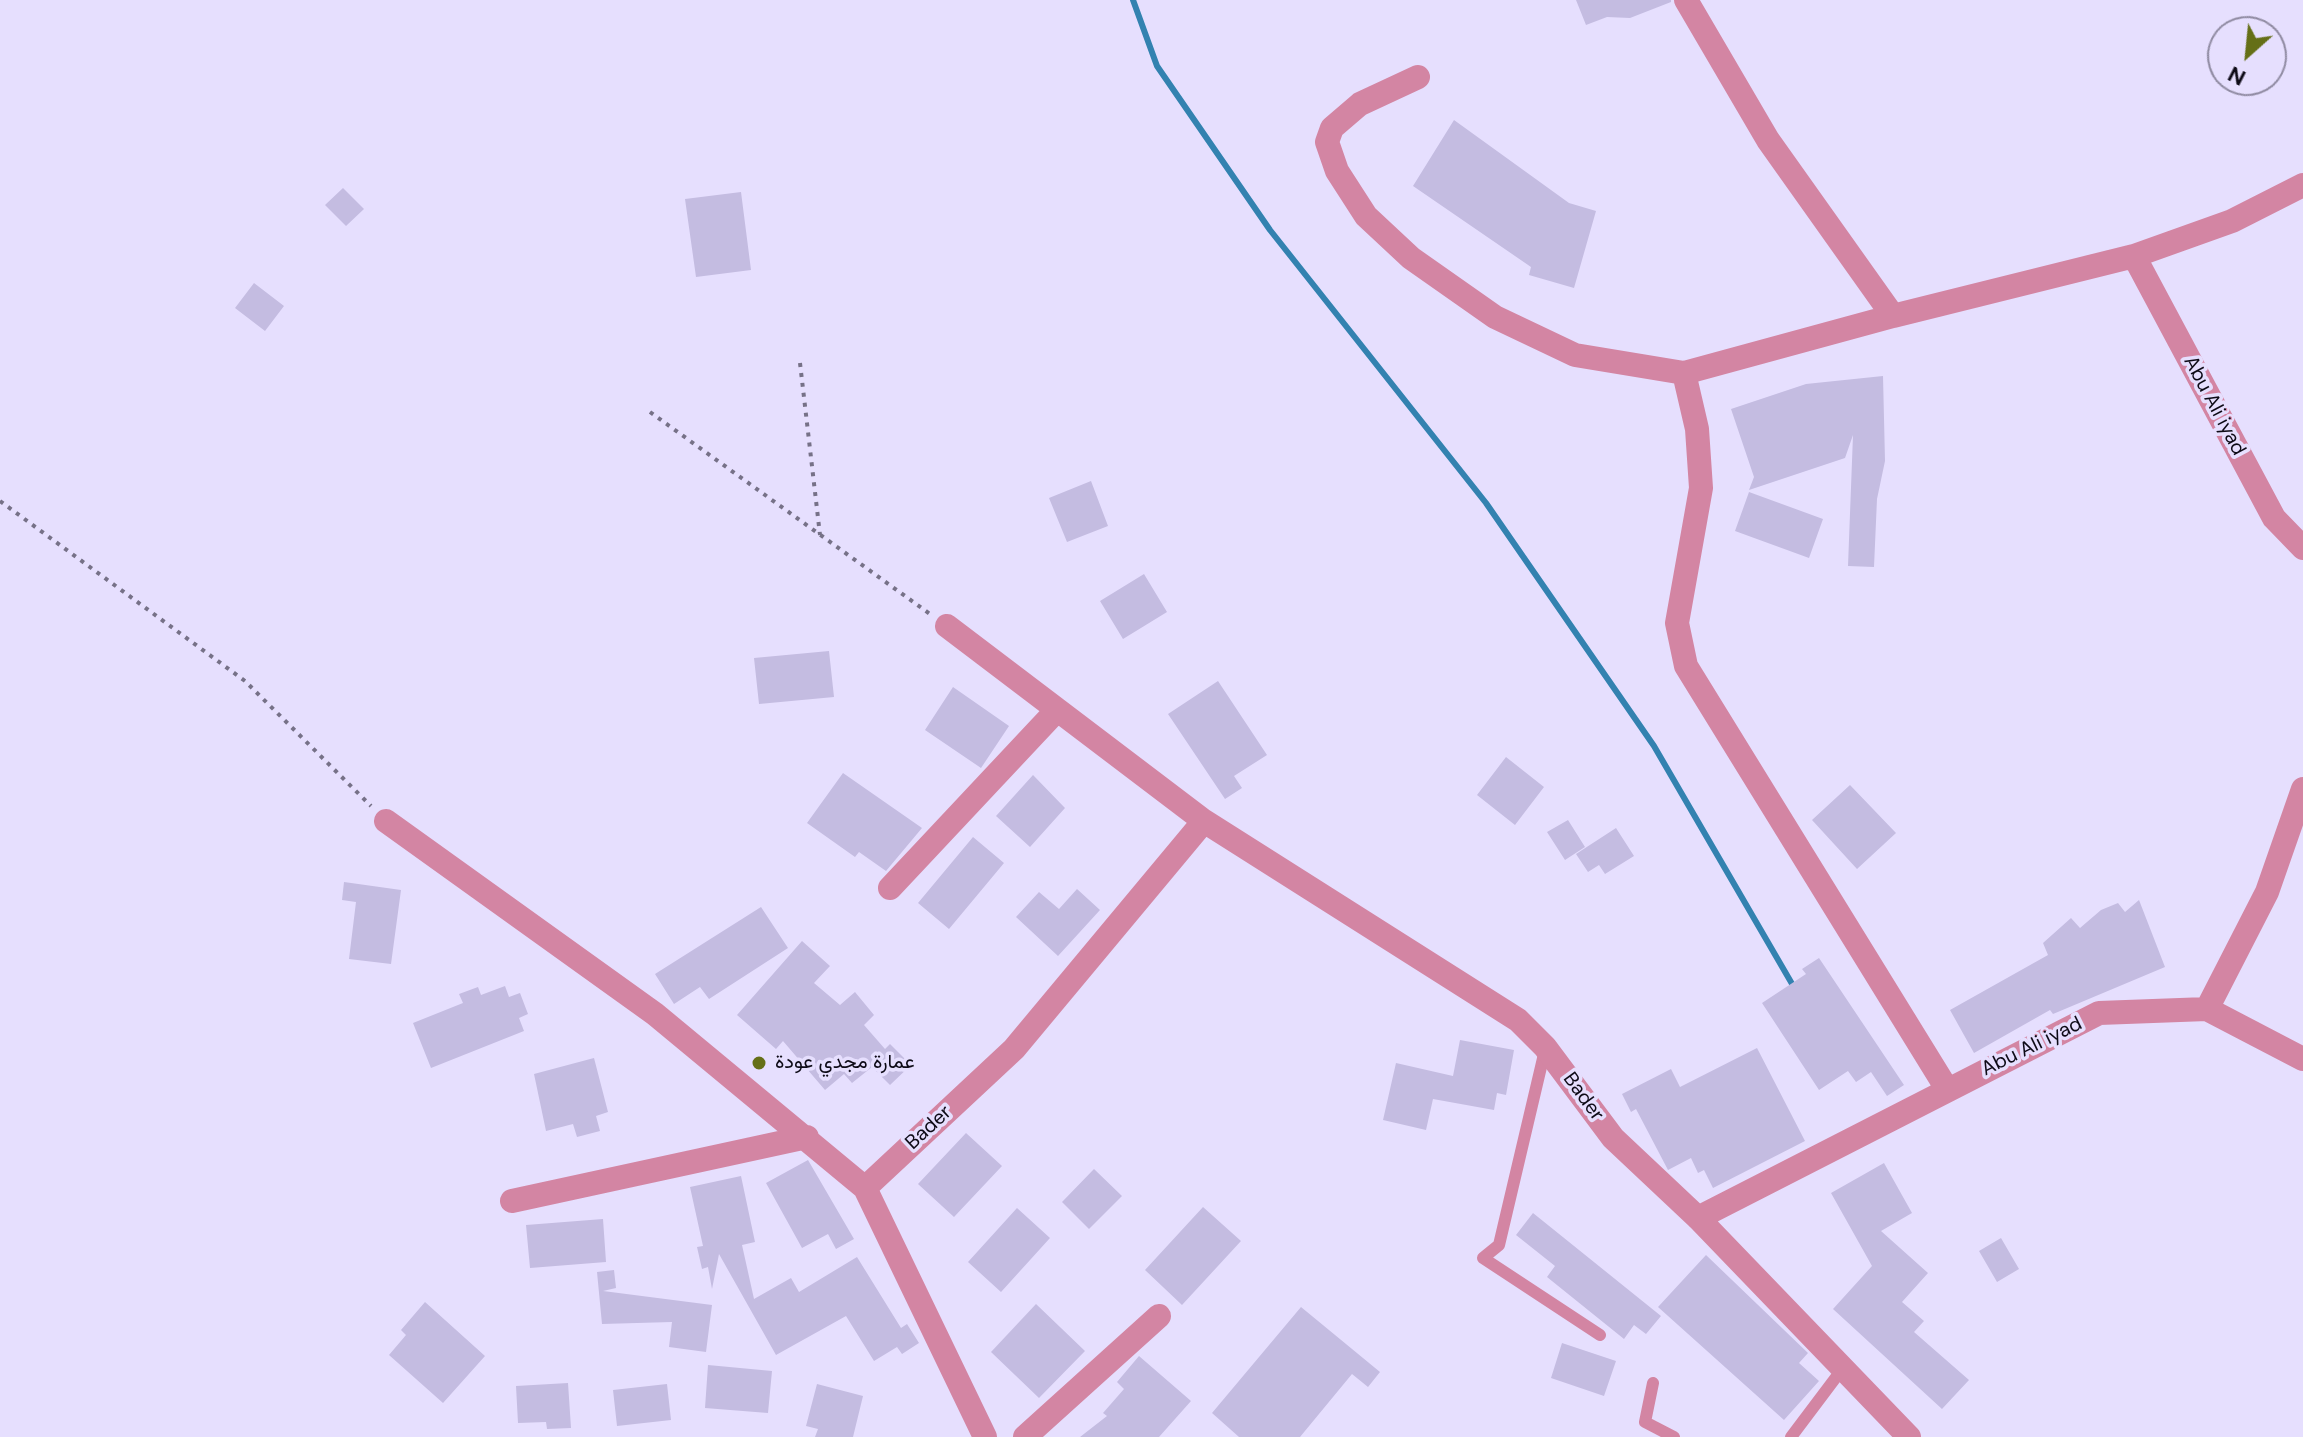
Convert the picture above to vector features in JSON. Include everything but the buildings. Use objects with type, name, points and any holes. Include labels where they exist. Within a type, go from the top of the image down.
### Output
[{"type":"street","points":[[1686,0],[1768,140],[1893,316]]},
{"type":"street","points":[[1418,77],[1360,104],[1332,128],[1327,142],[1337,171],[1366,216],[1411,258],[1495,317],[1575,355],[1684,373],[1893,316],[2134,256],[2232,221],[2303,185]]},
{"type":"street","name":"Abu Ali iyad","points":[[2134,256],[2274,518],[2303,548]]},
{"type":"street","points":[[1684,373],[1697,429],[1701,488],[1677,623],[1686,666],[1947,1089]]},
{"type":"street","name":"Bader","points":[[947,626],[1204,821],[1518,1020],[1545,1047],[1613,1138],[1698,1218],[1909,1437]]},
{"type":"street","points":[[890,888],[1057,710]]},
{"type":"street","points":[[2303,789],[2267,892],[2207,1009],[2303,1059]]},
{"type":"street","points":[[386,821],[655,1014],[865,1188],[985,1437]]},
{"type":"street","name":"Bader","points":[[865,1188],[1014,1049],[1204,821]]},
{"type":"street","name":"Abu Ali iyad","points":[[1698,1218],[2099,1013],[2207,1009]]},
{"type":"street","points":[[512,1201],[807,1137]]},
{"type":"street","points":[[1025,1437],[1159,1316]]},
{"type":"lane","points":[[1545,1047],[1499,1245],[1483,1258],[1600,1335]]},
{"type":"lane","points":[[1791,1437],[1843,1368]]},
{"type":"lane","points":[[1653,1383],[1645,1422],[1674,1437]]},
{"type":"path","points":[[800,363],[820,535]]},
{"type":"path","points":[[650,412],[947,626]]},
{"type":"path","points":[[0,501],[245,681],[386,821]]},
{"type":"waterway","points":[[1133,0],[1157,66],[1270,230],[1486,503],[1654,746],[1795,989]]},
{"type":"place","name":"عمارة مجدي عودة","points":[[759,1063]]}]
